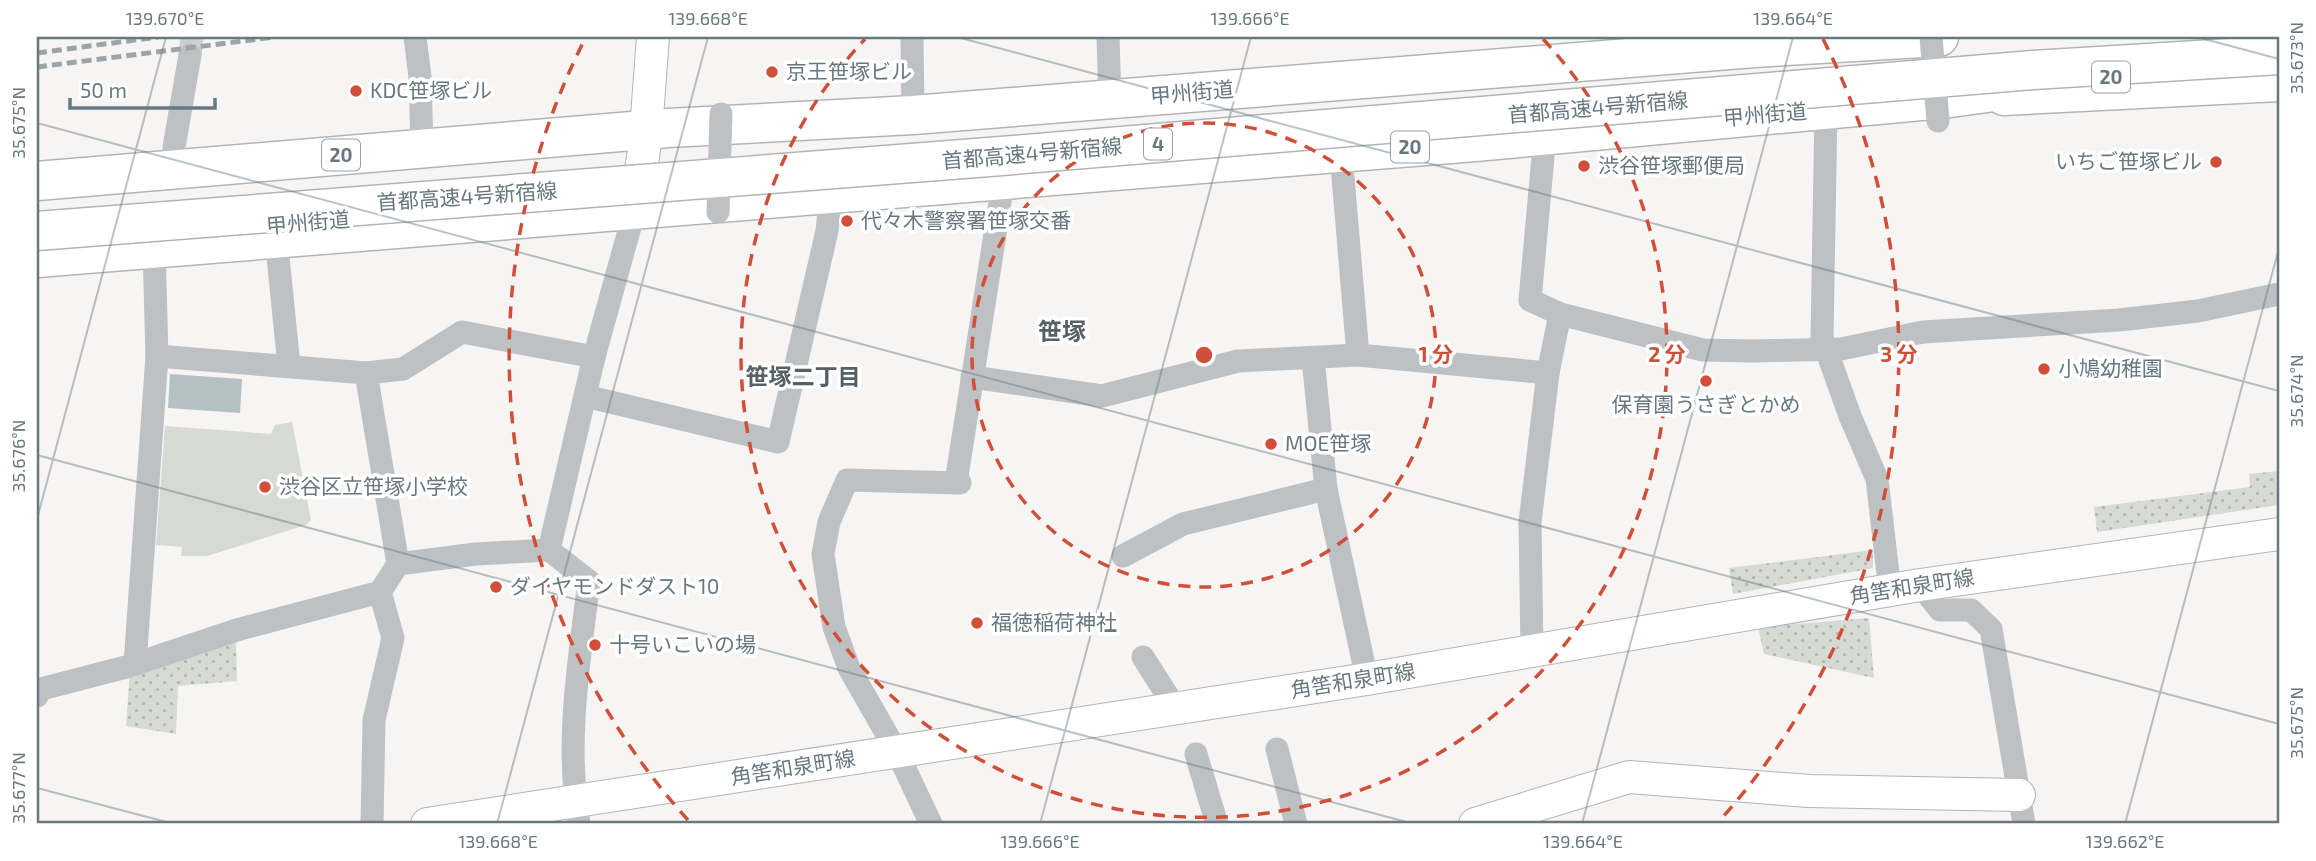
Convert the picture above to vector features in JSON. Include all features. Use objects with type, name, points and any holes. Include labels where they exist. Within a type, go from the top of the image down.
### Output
[{"type":"highway","name":"甲州街道","points":[[37,195],[435,154],[822,120],[1110,100],[1622,48],[1924,37]]},
{"type":"highway","name":"首都高速4号新宿線","points":[[37,206],[2188,37]]},
{"type":"highway","name":"首都高速4号新宿線","points":[[37,231],[1154,144],[2019,72],[2279,55]]},
{"type":"highway","name":"甲州街道","points":[[37,246],[453,212],[831,192],[1341,153],[1826,109],[1940,110],[2139,73],[2279,65]]},
{"type":"highway","points":[[1940,110],[2279,82]]},
{"type":"highway","name":"20","points":[[37,181],[177,169],[435,154]]},
{"type":"highway","name":"20","points":[[37,258],[636,203]]},
{"type":"main road","points":[[636,203],[645,136],[653,37]]},
{"type":"main road","name":"角筈和泉町線","points":[[426,824],[577,813],[897,751],[1367,679],[1905,588],[2279,534]]},
{"type":"main road","points":[[1475,824],[1629,777],[2021,810]]},
{"type":"street","points":[[415,37],[435,154]]},
{"type":"street","points":[[912,37],[913,115]]},
{"type":"street","points":[[1108,37],[1110,100]]},
{"type":"street","points":[[1924,37],[1940,110]]},
{"type":"street","points":[[177,169],[174,147],[190,55]]},
{"type":"street","points":[[1826,109],[1822,338],[1825,350],[1877,479],[1905,588],[1940,610],[1971,610],[1991,629],[2021,810]]},
{"type":"street","points":[[718,212],[721,114]]},
{"type":"street","points":[[1545,135],[1530,300],[1560,314],[1703,350],[1825,350],[1923,332],[2049,326],[2198,312],[2279,294]]},
{"type":"street","points":[[1341,153],[1358,355]]},
{"type":"street","points":[[931,824],[897,751],[849,668],[834,627],[824,554],[829,522],[847,480],[960,483],[957,476],[1001,179]]},
{"type":"street","points":[[585,396],[778,442],[822,254],[831,192]]},
{"type":"street","points":[[550,550],[594,357],[636,203]]},
{"type":"street","points":[[276,237],[289,366]]},
{"type":"street","points":[[130,666],[157,356],[154,248]]},
{"type":"street","points":[[1532,651],[1530,522],[1548,373],[1560,314]]},
{"type":"street","points":[[157,356],[366,373],[403,369],[462,332],[594,357]]},
{"type":"street","points":[[972,377],[1102,396],[1238,361],[1358,355],[1548,373]]},
{"type":"street","points":[[1313,358],[1326,489],[1367,679]]},
{"type":"street","points":[[37,696],[41,689],[130,666],[240,629],[380,592],[398,564],[366,373]]},
{"type":"street","points":[[1123,556],[1183,524],[1326,489]]},
{"type":"street","points":[[398,564],[477,554],[550,550],[589,581],[575,685],[572,758],[577,813]]},
{"type":"street","points":[[372,824],[374,720],[393,638],[380,592]]},
{"type":"street","points":[[1143,657],[1176,709]]},
{"type":"street","points":[[1277,749],[1296,824]]},
{"type":"street","points":[[1196,754],[1217,824]]},
{"type":"shaded area","points":[[170,374],[242,379],[240,413],[168,408]]},
{"type":"shaded area","points":[[292,422],[311,520],[306,525],[207,556],[181,556],[182,547],[156,545],[165,426],[271,434],[275,425]]},
{"type":"shaded area","points":[[2279,471],[2279,505],[2097,532],[2094,507],[2250,487],[2249,474]]},
{"type":"shaded area","points":[[1873,550],[1873,568],[1733,594],[1729,568]]},
{"type":"shaded area","points":[[1869,618],[1874,678],[1764,654],[1758,627]]},
{"type":"shaded area","points":[[236,638],[237,681],[178,686],[176,734],[126,726],[130,671]]},
{"type":"tunnel","points":[[190,55],[192,37]]},
{"type":"railway","points":[[37,53],[158,37]]},
{"type":"railway","points":[[37,67],[275,37]]},
{"type":"place","name":"京王笹塚ビル","points":[[772,72]]},
{"type":"place","name":"KDC笹塚ビル","points":[[356,91]]},
{"type":"place","name":"いちご笹塚ビル","points":[[2216,162]]},
{"type":"place","name":"渋谷笹塚郵便局","points":[[1584,166]]},
{"type":"place","name":"代々木警察署笹塚交番","points":[[847,221]]},
{"type":"place","name":"小鳩幼稚園","points":[[2044,369]]},
{"type":"place","name":"保育園うさぎとかめ","points":[[1706,381]]},
{"type":"place","name":"MOE笹塚","points":[[1271,444]]},
{"type":"place","name":"渋谷区立笹塚小学校","points":[[265,487]]},
{"type":"place","name":"ダイヤモンドダスト10","points":[[496,587]]},
{"type":"place","name":"福徳稲荷神社","points":[[977,623]]},
{"type":"place","name":"十号いこいの場","points":[[595,645]]},
{"type":"district","name":"笹塚","points":[[1062,332]]},
{"type":"district","name":"笹塚二丁目","points":[[803,377]]}]
